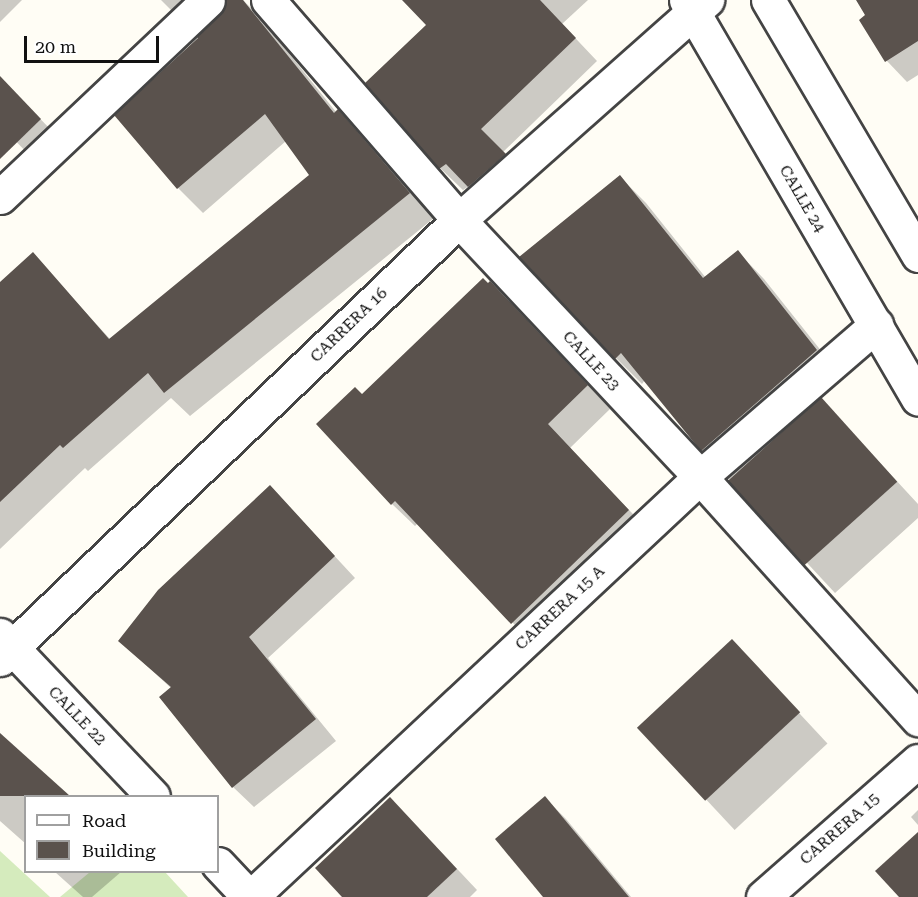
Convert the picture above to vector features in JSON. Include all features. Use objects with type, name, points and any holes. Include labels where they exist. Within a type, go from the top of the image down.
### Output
[{"type":"street","points":[[0,197],[207,0]]},
{"type":"street","name":"CALLE 23","points":[[268,0],[459,220],[700,477],[918,719]]},
{"type":"street","points":[[768,0],[918,255]]},
{"type":"street","name":"CARRERA 16","points":[[4,647],[459,220],[695,4]]},
{"type":"street","name":"CALLE 24","points":[[695,4],[918,398]]},
{"type":"street","name":"CARRERA 15 A","points":[[250,897],[700,477],[876,325]]},
{"type":"street","name":"CALLE 22","points":[[4,647],[152,795]]},
{"type":"street","name":"CARRERA 15","points":[[763,897],[918,761]]},
{"type":"street","points":[[219,865],[250,897]]},
{"type":"green space","points":[[0,851],[50,897],[0,897]]},
{"type":"green space","points":[[89,873],[166,873],[188,897],[60,897]]},
{"type":"building","points":[[226,0],[243,0],[334,113],[338,109],[410,193],[164,393],[148,373],[63,448],[60,445],[0,502],[0,282],[33,252],[109,339],[309,175],[265,114],[177,189],[114,115],[198,38],[221,13]]},
{"type":"building","points":[[402,0],[540,0],[576,38],[481,129],[506,154],[468,187],[446,164],[439,169],[365,83],[426,25]]},
{"type":"building","points":[[856,0],[918,0],[918,41],[885,62],[859,20],[865,15]]},
{"type":"building","points":[[0,76],[41,119],[0,159]]},
{"type":"building","points":[[620,175],[703,278],[738,250],[817,350],[701,451],[621,353],[615,359],[519,257]]},
{"type":"building","points":[[483,278],[488,283],[490,281],[588,385],[548,424],[629,510],[511,624],[395,501],[391,505],[316,424],[355,387],[362,394]]},
{"type":"building","points":[[821,397],[897,482],[804,565],[728,481]]},
{"type":"building","points":[[270,485],[335,556],[249,637],[316,719],[232,788],[159,697],[171,687],[118,641],[158,590]]},
{"type":"building","points":[[732,639],[800,712],[705,801],[637,728]]},
{"type":"building","points":[[0,733],[69,795],[24,795],[0,796]]},
{"type":"building","points":[[545,796],[629,897],[543,897],[495,839]]},
{"type":"building","points":[[390,797],[457,869],[427,897],[342,897],[315,868]]},
{"type":"building","points":[[918,832],[918,897],[899,897],[875,871]]}]
